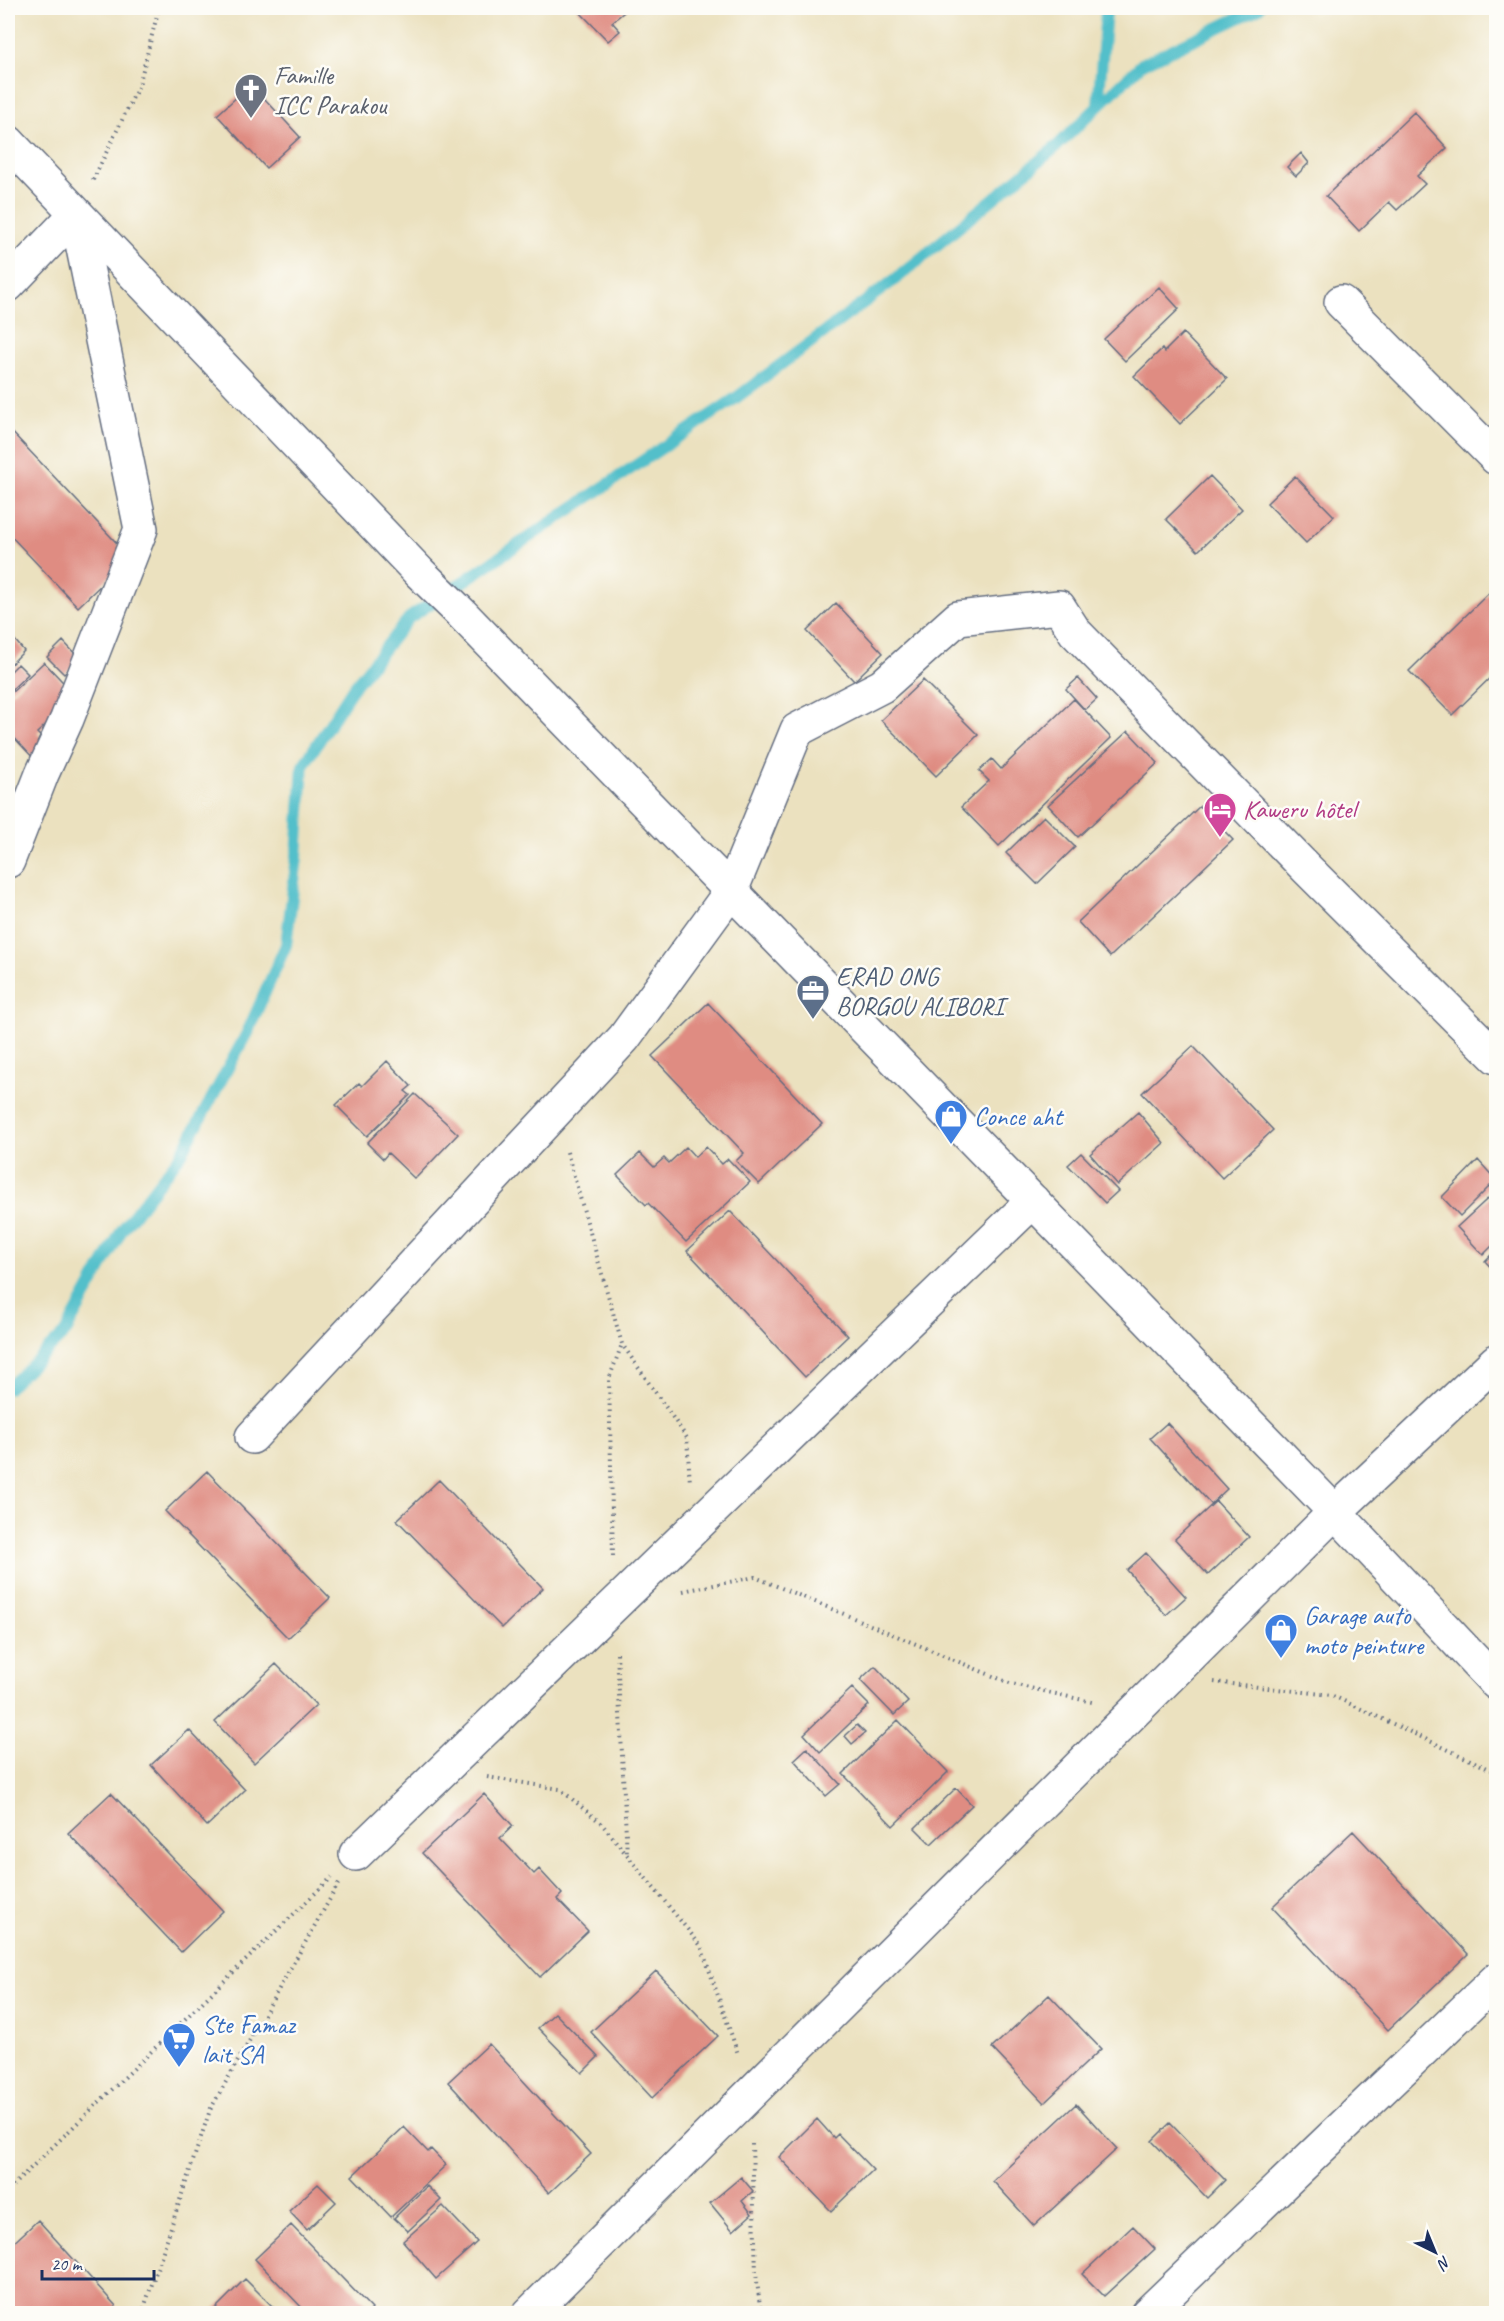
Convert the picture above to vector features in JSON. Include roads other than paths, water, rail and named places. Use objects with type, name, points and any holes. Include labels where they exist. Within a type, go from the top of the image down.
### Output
[{"type":"street","points":[[8,142],[420,573],[1335,1512],[1497,1683]]},
{"type":"street","points":[[8,285],[76,214]]},
{"type":"street","points":[[8,861],[42,774],[67,719],[141,528],[76,214]]},
{"type":"street","points":[[1341,302],[1497,458]]},
{"type":"street","points":[[252,1437],[624,1038],[731,891],[797,730],[882,686],[958,618],[1059,607],[1075,632],[1308,870],[1497,1057]]},
{"type":"street","points":[[356,1854],[1033,1201]]},
{"type":"street","points":[[529,2313],[1335,1512],[1497,1361]]},
{"type":"street","points":[[1147,2313],[1497,1980]]},
{"type":"waterway","points":[[1098,106],[1105,8]]},
{"type":"waterway","points":[[8,1388],[65,1333],[122,1230],[182,1153],[248,1031],[286,945],[297,857],[303,766],[353,688],[409,618],[736,398],[897,278],[1056,147],[1142,64],[1259,8]]},
{"type":"place","name":"Famille ICC Parakou","points":[[251,119]]},
{"type":"place","name":"Kaweru hôtel","points":[[1220,838]]},
{"type":"place","name":"ERAD ONG BORGOU ALIBORI","points":[[813,1020]]},
{"type":"place","name":"Conce aht","points":[[951,1145]]},
{"type":"place","name":"Garage auto moto peinture","points":[[1281,1659]]},
{"type":"place","name":"Ste Famaz lait SA","points":[[179,2068]]}]
